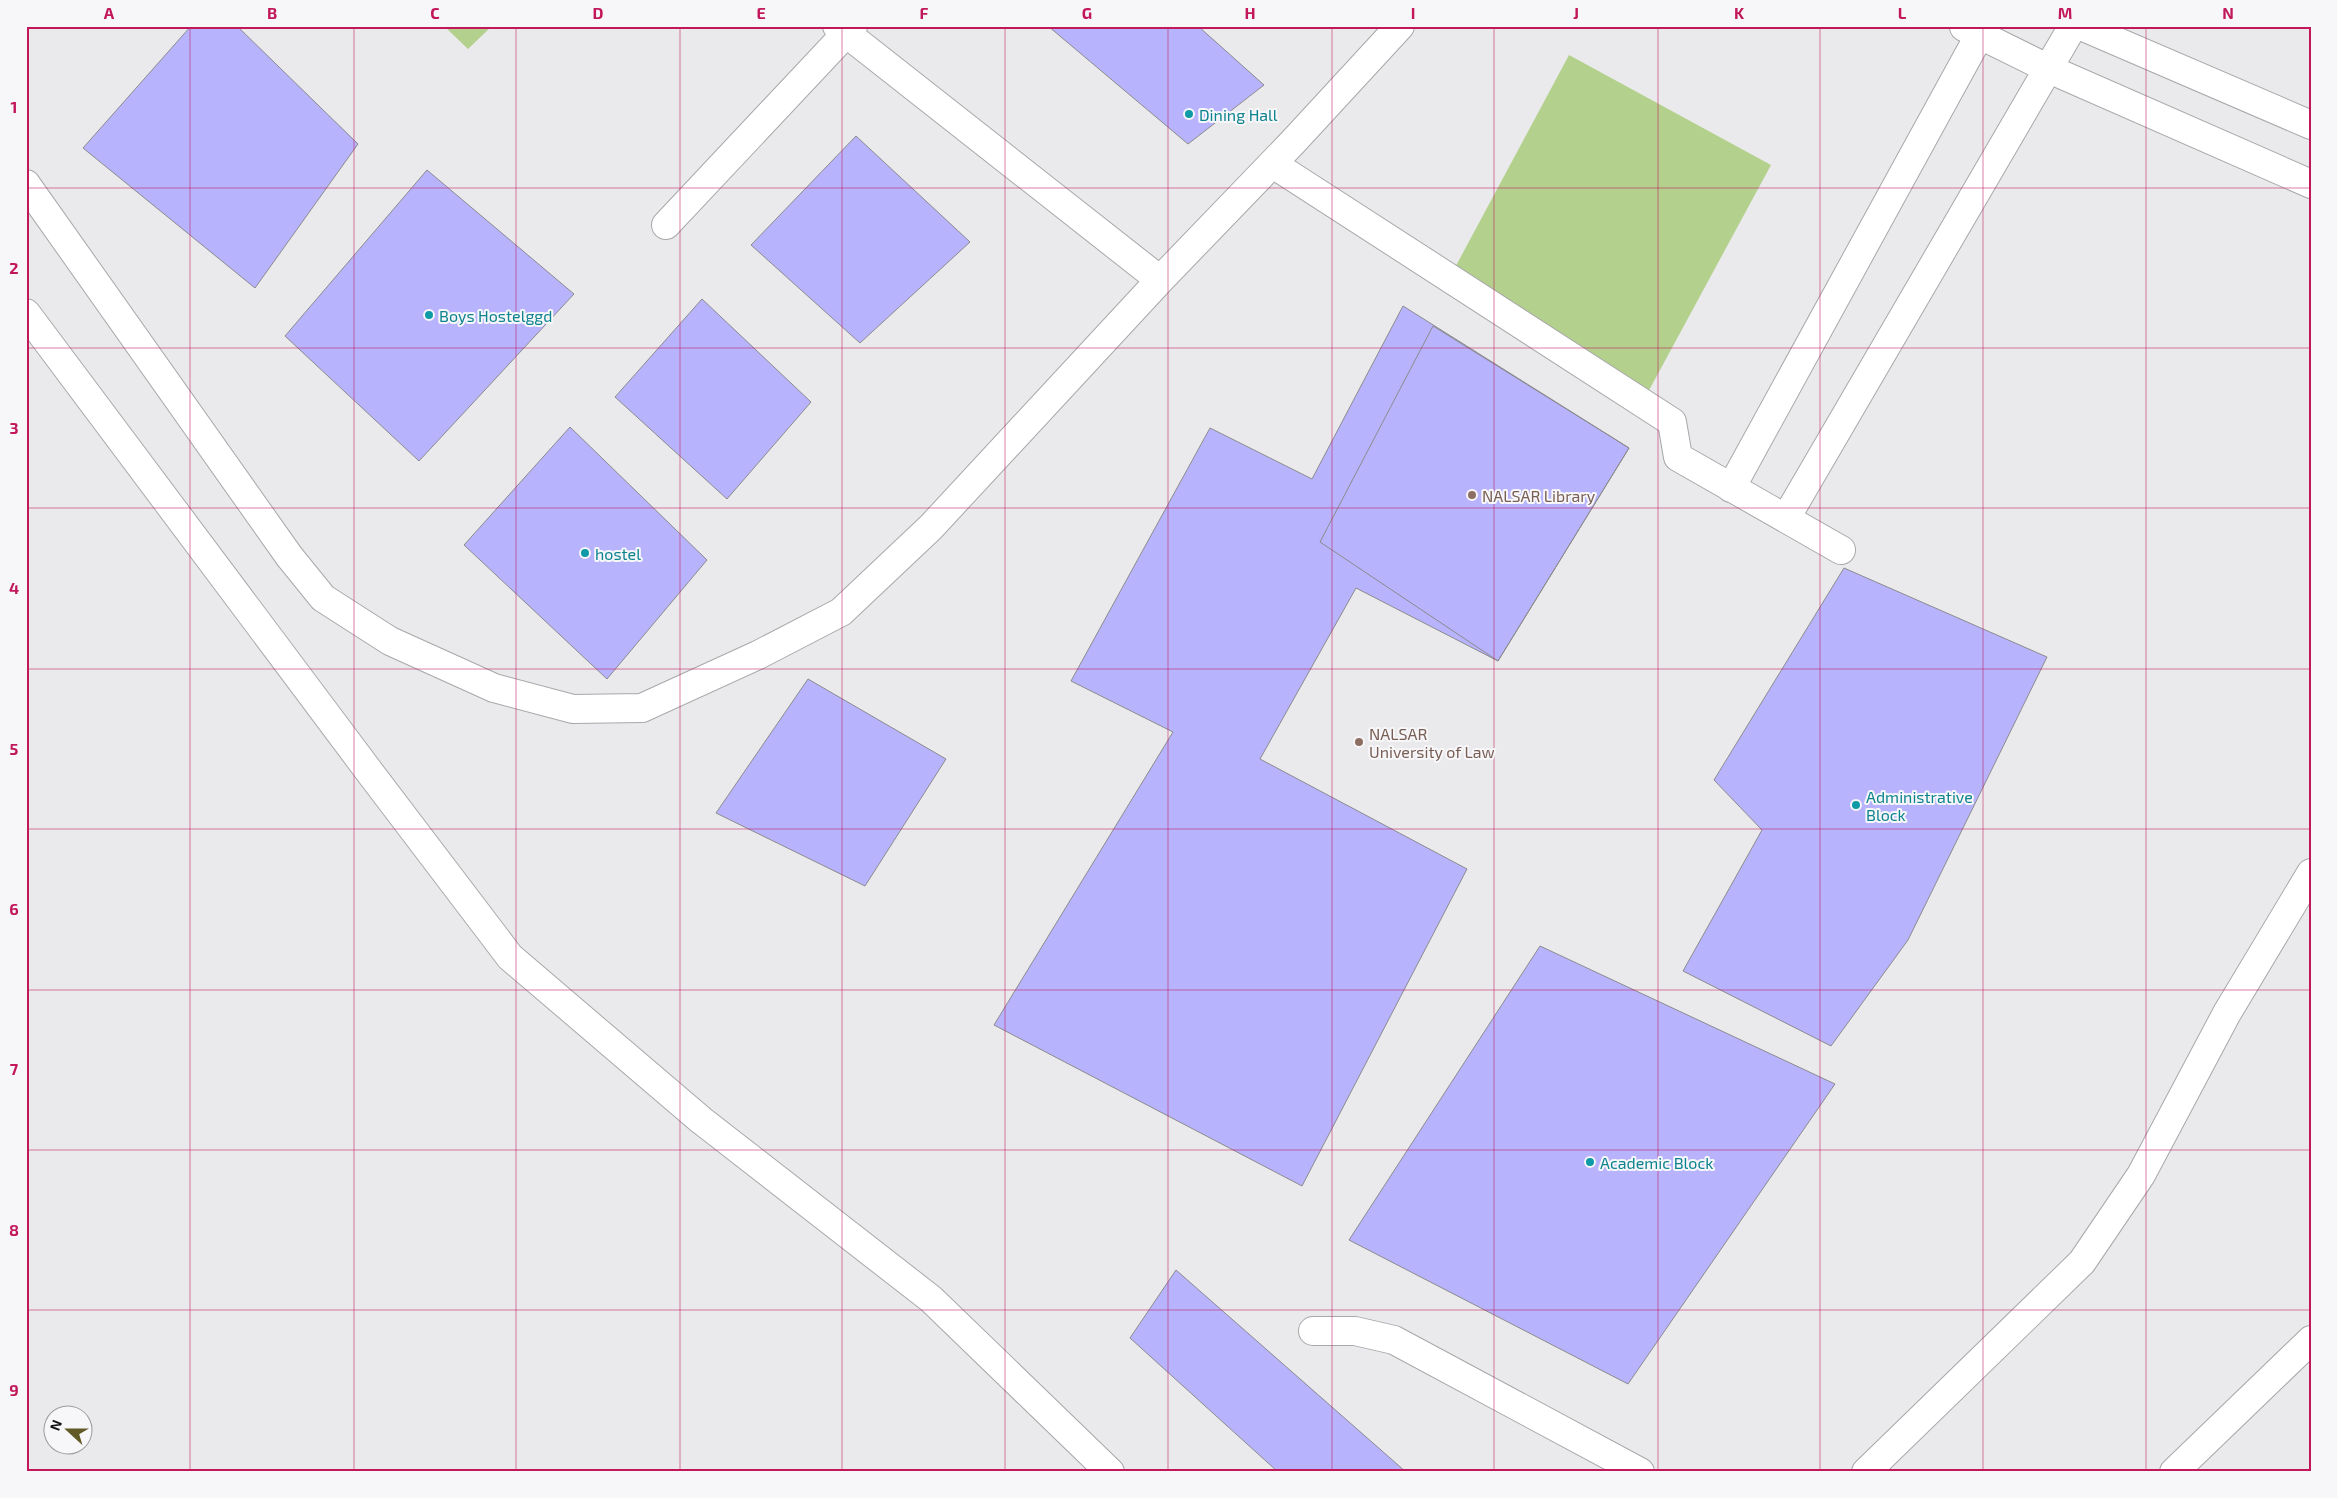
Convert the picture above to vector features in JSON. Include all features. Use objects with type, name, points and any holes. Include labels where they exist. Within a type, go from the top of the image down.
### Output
[{"type":"street","points":[[26,184],[289,556],[323,598],[390,641],[494,688],[573,709],[642,708],[758,655],[842,612],[930,527],[1400,26]]},
{"type":"street","points":[[1786,518],[2073,26]]},
{"type":"street","points":[[2081,26],[2311,124]]},
{"type":"street","points":[[666,225],[846,29],[1160,280]]},
{"type":"street","points":[[1731,488],[1972,30],[2049,70],[2311,184]]},
{"type":"street","points":[[1272,164],[1672,422],[1678,457],[1841,550]]},
{"type":"street","points":[[26,312],[510,957],[701,1120],[931,1300],[1110,1472]]},
{"type":"street","points":[[1866,1472],[2082,1262],[2141,1175],[2227,1013],[2311,873]]},
{"type":"street","points":[[1313,1331],[1355,1331],[1394,1340],[1640,1472]]},
{"type":"street","points":[[2174,1472],[2311,1340]]},
{"type":"green space","points":[[444,26],[492,26],[468,49]]},
{"type":"green space","points":[[1569,55],[1771,165],[1647,394],[1451,275]]},
{"type":"building","points":[[191,26],[237,26],[358,144],[255,288],[83,148]]},
{"type":"building","name":"Dining Hall","points":[[1048,26],[1198,26],[1264,85],[1188,144]]},
{"type":"building","points":[[856,136],[970,242],[860,343],[751,245]]},
{"type":"building","name":"Boys Hostelggd","points":[[427,170],[574,294],[419,461],[285,336]]},
{"type":"building","points":[[702,299],[811,402],[727,499],[615,397]]},
{"type":"building","points":[[1403,306],[1629,448],[1498,661],[1356,588],[1260,759],[1467,869],[1302,1186],[994,1025],[1173,732],[1071,681],[1210,428],[1312,479]]},
{"type":"building","name":"NALSAR Library","points":[[1433,326],[1629,448],[1498,661],[1320,542]]},
{"type":"building","name":"hostel","points":[[570,427],[707,560],[607,679],[464,545]]},
{"type":"building","name":"Administrative Block","points":[[1844,568],[2047,657],[1908,940],[1831,1046],[1683,971],[1762,830],[1714,780]]},
{"type":"building","points":[[808,679],[946,759],[865,886],[716,813]]},
{"type":"building","name":"Academic Block","points":[[1540,946],[1835,1084],[1628,1384],[1349,1240]]},
{"type":"building","points":[[1176,1270],[1406,1472],[1278,1472],[1130,1338]]},
{"type":"place","name":"Dining Hall","points":[[1189,114]]},
{"type":"place","name":"Boys Hostelggd","points":[[429,315]]},
{"type":"place","name":"NALSAR Library","points":[[1472,495]]},
{"type":"place","name":"hostel","points":[[585,553]]},
{"type":"place","name":"NALSAR University of Law","points":[[1359,742]]},
{"type":"place","name":"Administrative Block","points":[[1856,805]]},
{"type":"place","name":"Academic Block","points":[[1590,1162]]}]
